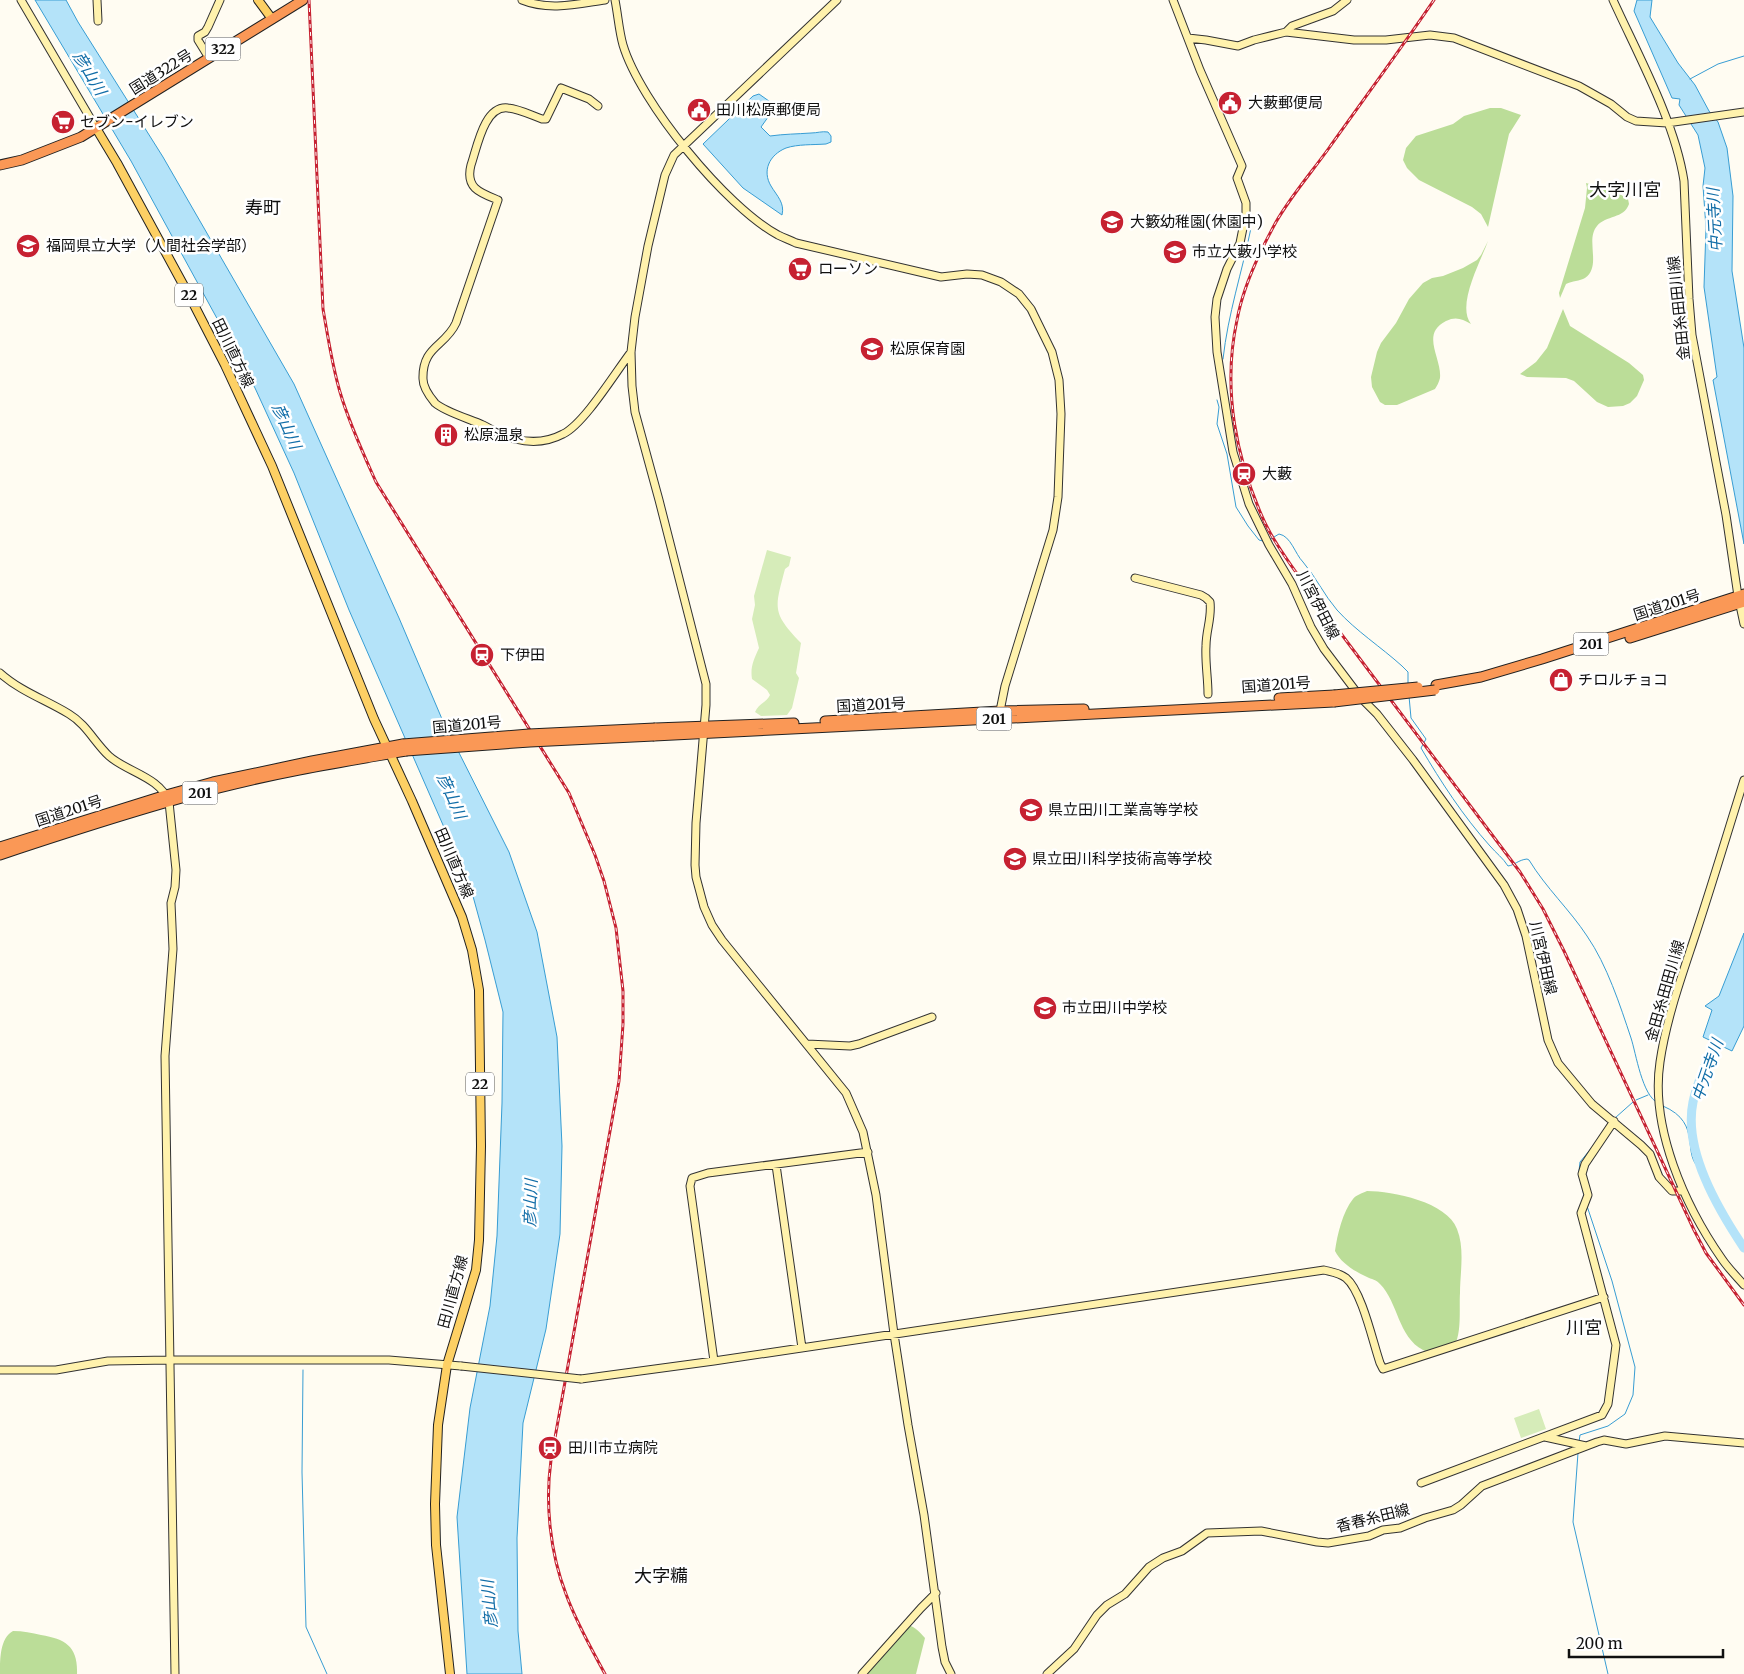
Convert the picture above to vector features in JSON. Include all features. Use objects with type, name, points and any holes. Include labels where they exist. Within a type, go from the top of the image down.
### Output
[{"type":"highway","name":"国道322号","points":[[0,165],[22,160],[81,137],[304,0]]},
{"type":"highway","name":"国道201号","points":[[0,847],[167,798],[404,748],[530,742],[821,722],[1334,698],[1435,688],[1542,660],[1741,598]]},
{"type":"highway","name":"国道201号","points":[[0,855],[167,798]]},
{"type":"main road","points":[[258,0],[272,19]]},
{"type":"main road","name":"田川直方線","points":[[99,126],[225,365],[272,466],[374,719],[390,751],[462,917],[472,950],[478,990],[481,1146],[479,1240],[476,1270],[447,1365],[438,1425],[435,1504],[436,1545],[450,1674]]},
{"type":"street","points":[[21,0],[99,126]]},
{"type":"street","points":[[97,0],[98,21]]},
{"type":"street","points":[[209,58],[198,40],[198,36],[205,32],[220,0]]},
{"type":"street","points":[[522,0],[543,6],[561,6],[605,0]]},
{"type":"street","points":[[615,0],[623,45],[654,108],[705,172],[738,204],[778,235],[796,243],[941,277],[967,274],[982,275],[1001,282],[1019,294],[1031,309],[1052,352],[1059,380],[1061,414],[1058,497],[1053,530],[1005,686],[999,715]]},
{"type":"street","points":[[837,0],[674,154],[665,175],[648,246],[635,317],[631,352],[632,386],[635,412],[700,655],[706,684],[694,865],[696,877],[704,907],[712,925],[722,940],[846,1093],[864,1132],[876,1195],[894,1334],[936,1593],[942,1647],[945,1662],[951,1674]]},
{"type":"street","name":"川宮伊田線","points":[[1173,0],[1242,166],[1237,178],[1246,203],[1245,224],[1240,243],[1226,269],[1215,308],[1217,352],[1233,452],[1249,504],[1324,649],[1407,752],[1504,885],[1516,909],[1526,936],[1540,1008],[1552,1052],[1558,1063],[1592,1104],[1650,1154],[1659,1177],[1672,1191],[1683,1191]]},
{"type":"street","points":[[1286,32],[1292,26],[1333,11],[1347,0]]},
{"type":"street","name":"金田糸田田川線","points":[[1613,0],[1670,122],[1681,163],[1684,181],[1688,292],[1692,335],[1741,598],[1744,624]]},
{"type":"street","points":[[1188,38],[1238,46],[1286,32],[1354,40],[1386,40],[1430,35],[1454,38],[1579,86],[1636,121],[1670,122],[1744,112]]},
{"type":"street","points":[[598,106],[589,99],[561,88],[546,119],[508,108],[501,108],[488,117],[469,172],[470,180],[475,189],[498,200],[456,323],[452,331],[431,350],[423,370],[423,382],[435,402],[444,409],[512,439],[542,441],[566,433],[574,427],[631,352]]},
{"type":"street","points":[[1135,578],[1201,595],[1210,602],[1210,623],[1206,636],[1208,694]]},
{"type":"street","points":[[0,673],[19,688],[76,719],[109,756],[123,767],[157,785],[167,798],[176,870],[175,887],[171,903],[173,948],[165,1056],[175,1674]]},
{"type":"street","name":"金田糸田田川線","points":[[1744,780],[1669,1018],[1657,1086],[1663,1132],[1683,1191],[1699,1223],[1723,1260],[1744,1285]]},
{"type":"street","points":[[807,1044],[853,1046],[932,1017]]},
{"type":"street","points":[[1421,1483],[1602,1415],[1608,1404],[1616,1345],[1581,1213],[1588,1195],[1582,1174],[1585,1164],[1614,1122]]},
{"type":"street","points":[[714,1361],[690,1182],[696,1176],[868,1152]]},
{"type":"street","points":[[776,1165],[802,1348]]},
{"type":"street","points":[[0,1370],[56,1370],[108,1362],[170,1360],[388,1360],[581,1379],[1324,1270],[1337,1273],[1347,1279],[1353,1286],[1360,1299],[1383,1369],[1604,1297]]},
{"type":"street","name":"香春糸田線","points":[[1047,1674],[1074,1649],[1107,1605],[1125,1594],[1149,1567],[1163,1558],[1182,1551],[1207,1532],[1261,1530],[1317,1542],[1369,1536],[1383,1530],[1406,1526],[1452,1510],[1482,1486],[1604,1440],[1626,1444],[1665,1436],[1744,1443]]},
{"type":"street","points":[[1545,1437],[1586,1446]]},
{"type":"street","points":[[862,1674],[936,1593]]},
{"type":"green space","points":[[1490,108],[1501,108],[1521,115],[1509,134],[1488,227],[1481,214],[1472,207],[1419,180],[1407,168],[1403,160],[1406,148],[1416,136],[1453,124],[1464,116]]},
{"type":"green space","points":[[1586,183],[1616,192],[1628,199],[1629,204],[1627,209],[1619,215],[1605,220],[1597,226],[1592,238],[1593,260],[1590,273],[1583,279],[1566,284],[1560,298],[1559,293],[1585,208]]},
{"type":"green space","points":[[1488,241],[1468,295],[1467,316],[1471,324],[1456,318],[1438,326],[1434,333],[1434,347],[1440,370],[1440,378],[1435,389],[1397,405],[1385,405],[1380,402],[1372,387],[1371,377],[1377,352],[1409,299],[1423,283],[1432,278],[1463,268],[1477,260]]},
{"type":"green space","points":[[1563,309],[1570,326],[1629,363],[1643,375],[1644,380],[1637,396],[1630,403],[1623,406],[1608,407],[1597,402],[1574,381],[1566,378],[1527,377],[1520,374],[1536,362],[1547,348]]},
{"type":"green space","points":[[767,550],[791,557],[789,566],[785,569],[779,593],[778,609],[784,624],[801,643],[796,673],[799,678],[792,708],[787,715],[761,716],[755,712],[770,695],[767,690],[752,679],[753,663],[759,648],[752,619],[755,605],[754,596]]},
{"type":"green space","points":[[1367,1191],[1391,1193],[1431,1205],[1451,1220],[1457,1229],[1461,1245],[1459,1328],[1457,1341],[1448,1352],[1440,1354],[1431,1353],[1415,1344],[1408,1337],[1391,1300],[1380,1284],[1348,1266],[1335,1251],[1343,1217],[1349,1204],[1358,1195]]},
{"type":"green space","points":[[1539,1409],[1546,1429],[1521,1438],[1514,1418]]},
{"type":"green space","points":[[904,1624],[916,1629],[925,1638],[916,1674],[859,1674],[895,1630]]},
{"type":"green space","points":[[13,1631],[27,1632],[64,1642],[73,1651],[77,1665],[77,1674],[0,1674],[3,1644]]},
{"type":"water","name":"彦山川","points":[[35,0],[66,0],[163,157],[294,384],[442,719],[509,852],[537,932],[557,1037],[562,1146],[560,1234],[546,1329],[523,1423],[517,1538],[518,1631],[522,1674],[467,1674],[457,1517],[470,1408],[490,1306],[497,1236],[503,1012],[471,889],[349,610],[294,473],[255,388],[131,161]]},
{"type":"water","points":[[1637,0],[1652,0],[1650,17],[1678,63],[1695,85],[1709,111],[1718,122],[1727,148],[1733,196],[1732,271],[1744,348],[1744,544],[1713,380],[1717,377],[1704,287],[1706,228],[1703,186],[1705,168],[1698,135],[1679,105],[1680,99],[1672,98],[1634,11]]},
{"type":"water","points":[[759,94],[776,106],[761,127],[770,136],[828,132],[831,136],[831,142],[826,144],[786,148],[771,159],[767,175],[781,203],[782,215],[743,188],[703,144],[753,96]]},
{"type":"water","points":[[1744,933],[1744,1026],[1732,1051],[1703,1037],[1712,1010],[1705,1006],[1719,996]]},
{"type":"waterway","points":[[1690,79],[1718,64],[1744,56]]},
{"type":"waterway","points":[[1223,359],[1232,309],[1251,228]]},
{"type":"waterway","points":[[1217,400],[1219,407],[1217,424],[1227,454],[1236,507],[1259,540],[1263,541]]},
{"type":"waterway","points":[[1269,540],[1279,534],[1287,538],[1337,610],[1408,672],[1408,685]]},
{"type":"waterway","points":[[1409,696],[1411,718],[1426,739],[1421,748],[1462,811],[1480,835],[1508,866],[1519,861],[1529,860],[1594,947],[1618,999],[1640,1074],[1652,1099],[1658,1103]]},
{"type":"waterway","name":"中元寺川","points":[[1719,1033],[1695,1093],[1691,1120],[1693,1140],[1705,1178],[1744,1248]]},
{"type":"waterway","points":[[1636,1100],[1648,1095]]},
{"type":"waterway","points":[[1615,1118],[1633,1102]]},
{"type":"waterway","points":[[1663,1106],[1676,1113],[1684,1122],[1688,1130],[1692,1157],[1695,1164],[1702,1170]]},
{"type":"waterway","points":[[1579,1171],[1580,1162],[1594,1145]]},
{"type":"waterway","points":[[1579,1175],[1584,1195]]},
{"type":"waterway","points":[[1579,1442],[1580,1435],[1608,1426],[1625,1414],[1633,1395],[1635,1367],[1612,1281],[1587,1206]]},
{"type":"waterway","points":[[303,1370],[302,1472],[306,1627],[327,1674]]},
{"type":"waterway","points":[[1578,1453],[1573,1522],[1608,1674]]},
{"type":"railway","points":[[309,0],[323,309],[332,361],[344,404],[356,438],[376,482],[569,793],[595,855],[616,928],[623,991],[619,1081],[549,1476],[550,1528],[556,1562],[574,1615],[605,1674]]},
{"type":"railway","points":[[1434,0],[1288,203],[1258,257],[1243,295],[1233,346],[1232,398],[1234,424],[1239,449],[1246,474],[1265,523],[1282,552],[1315,599],[1520,872],[1543,909],[1694,1230],[1706,1253],[1744,1305]]},
{"type":"place","name":"大藪郵便局","points":[[1230,103]]},
{"type":"place","name":"田川松原郵便局","points":[[699,110]]},
{"type":"place","name":"セブン-イレブン","points":[[63,122]]},
{"type":"place","name":"大籔幼稚園(休園中)","points":[[1112,222]]},
{"type":"place","name":"福岡県立大学（人間社会学部）","points":[[28,246]]},
{"type":"place","name":"市立大藪小学校","points":[[1175,252]]},
{"type":"place","name":"ローソン","points":[[800,269]]},
{"type":"place","name":"松原保育園","points":[[872,349]]},
{"type":"place","name":"松原温泉","points":[[446,435]]},
{"type":"place","name":"大藪","points":[[1244,474]]},
{"type":"place","name":"下伊田","points":[[482,655]]},
{"type":"place","name":"チロルチョコ","points":[[1561,680]]},
{"type":"place","name":"県立田川工業高等学校","points":[[1031,810]]},
{"type":"place","name":"県立田川科学技術高等学校","points":[[1015,859]]},
{"type":"place","name":"市立田川中学校","points":[[1045,1008]]},
{"type":"place","name":"田川市立病院","points":[[550,1448]]},
{"type":"district","name":"大字川宮","points":[[1625,190]]},
{"type":"district","name":"寿町","points":[[263,208]]},
{"type":"district","name":"川宮","points":[[1584,1328]]},
{"type":"district","name":"大字糒","points":[[661,1576]]}]
